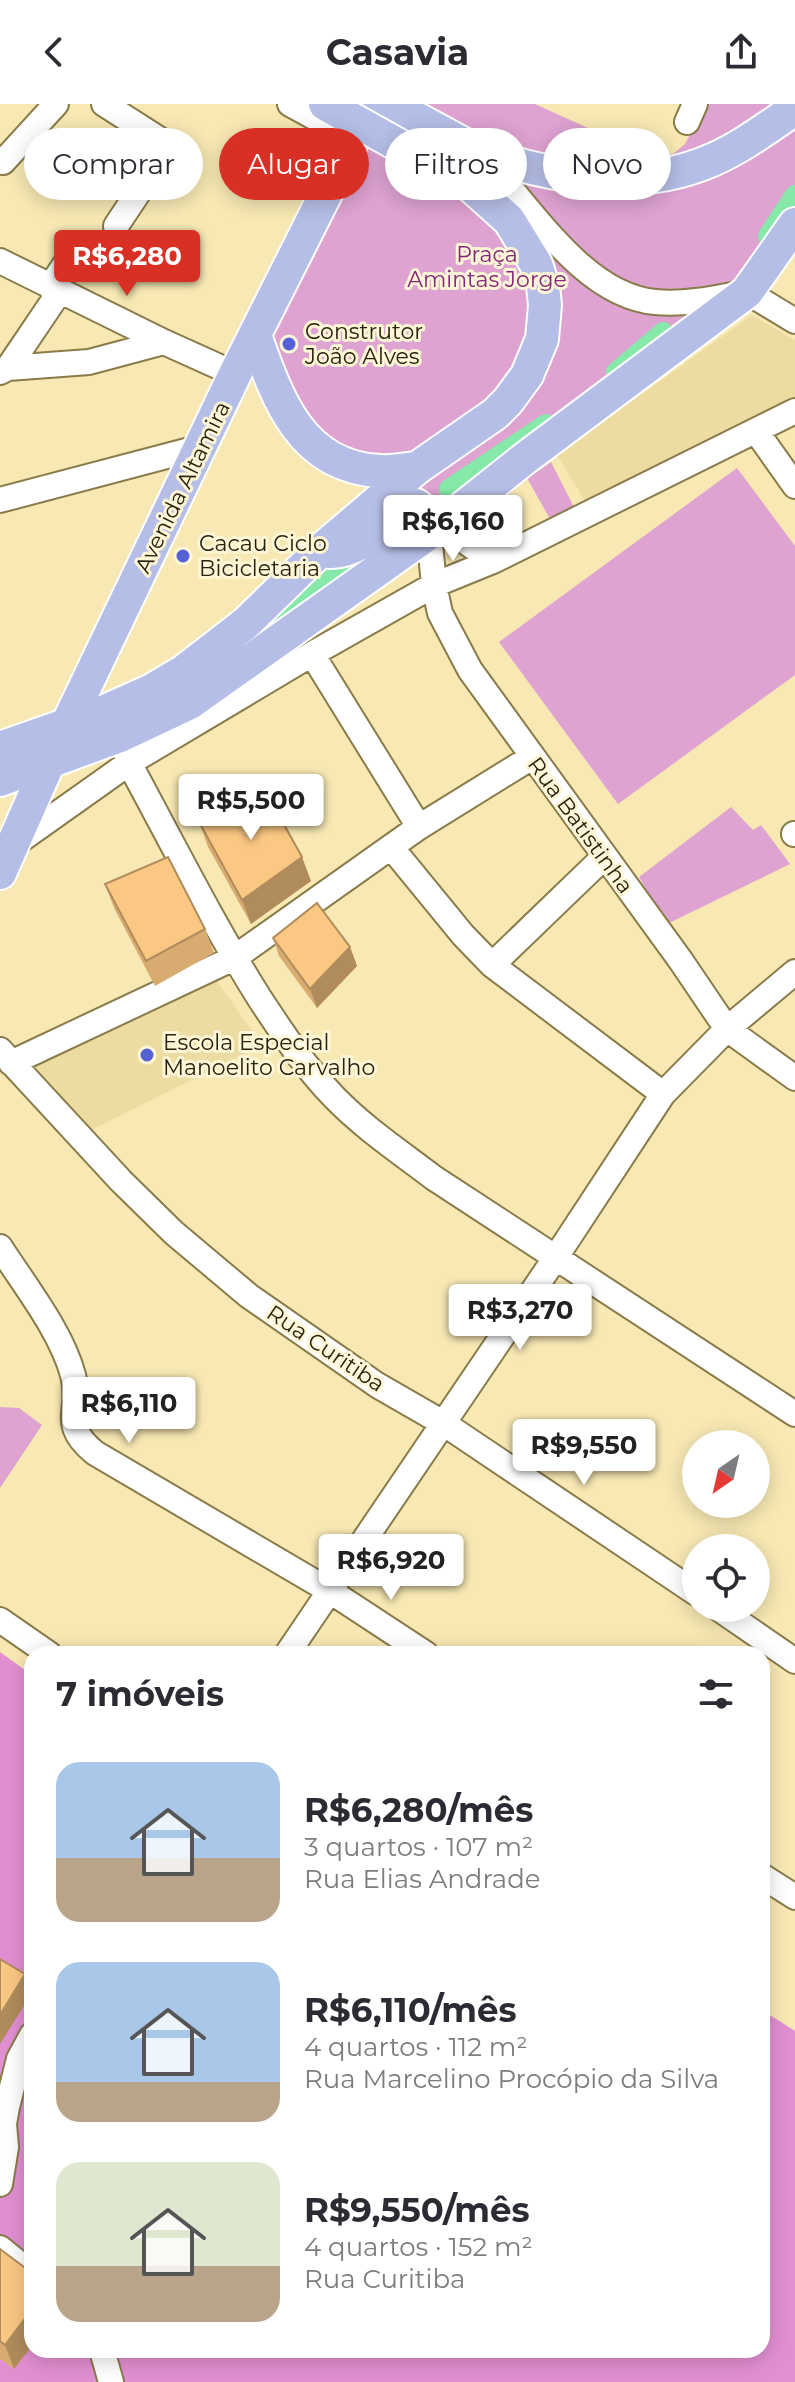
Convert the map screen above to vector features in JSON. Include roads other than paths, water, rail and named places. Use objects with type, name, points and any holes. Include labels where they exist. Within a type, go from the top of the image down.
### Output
[{"type":"main road","points":[[0,748],[124,703],[184,671],[246,623],[323,548],[417,468],[495,414],[527,375],[542,339],[545,314],[543,286],[536,264],[509,220],[470,185],[325,104]]},
{"type":"main road","name":"Avenida Altamira","points":[[359,128],[371,104]]},
{"type":"main road","points":[[390,104],[473,149],[505,162],[568,175],[621,179],[686,169],[710,161],[740,146],[795,109]]},
{"type":"main road","name":"Avenida Altamira","points":[[6,860],[50,760],[235,374],[323,200]]},
{"type":"main road","points":[[0,780],[50,760],[124,750],[435,529],[747,292],[795,224]]},
{"type":"main road","points":[[255,335],[287,414],[300,433],[320,450],[346,464],[379,471],[417,468]]},
{"type":"main road","points":[[323,548],[337,553],[351,548],[416,505],[435,529]]},
{"type":"street","points":[[3,162],[56,104]]},
{"type":"street","points":[[104,104],[159,139],[163,146],[160,160],[116,226]]},
{"type":"street","points":[[290,104],[334,128]]},
{"type":"street","points":[[425,104],[441,115],[490,164],[566,252],[605,286],[638,299],[656,302],[690,302],[747,292],[795,321]]},
{"type":"street","points":[[0,261],[235,374]]},
{"type":"street","points":[[4,370],[55,289],[66,263]]},
{"type":"street","points":[[4,370],[89,362],[164,342]]},
{"type":"street","points":[[6,860],[124,750],[312,654],[434,585],[493,561],[795,411]]},
{"type":"street","points":[[756,431],[795,486]]},
{"type":"street","points":[[0,500],[201,447]]},
{"type":"street","points":[[435,529],[493,561]]},
{"type":"street","name":"Rua Batistinha","points":[[435,529],[434,585],[440,613],[470,670],[727,1029],[795,1078]]},
{"type":"street","points":[[312,654],[419,827]]},
{"type":"street","points":[[124,750],[234,958],[302,1061],[335,1098],[434,1178],[795,1414]]},
{"type":"street","points":[[5,1057],[234,958],[419,827],[532,757]]},
{"type":"street","points":[[391,847],[463,935],[492,965],[663,1094]]},
{"type":"street","points":[[492,965],[604,857]]},
{"type":"street","points":[[292,1646],[663,1094],[727,1029],[795,972]]},
{"type":"street","name":"Rua Curitiba","points":[[5,1057],[174,1233],[249,1296],[377,1385],[443,1423],[682,1584]]},
{"type":"street","points":[[0,1247],[57,1337],[68,1361],[76,1386],[73,1425],[84,1444],[330,1591],[414,1646]]},
{"type":"street","points":[[0,1620],[37,1646]]},
{"type":"street","points":[[738,1622],[795,1661]]},
{"type":"street","points":[[770,1881],[795,1897]]},
{"type":"street","points":[[0,2184],[6,2147],[5,2116],[24,2050]]},
{"type":"street","points":[[0,2248],[24,2268]]},
{"type":"street","points":[[106,2358],[111,2382]]},
{"type":"waterway","points":[[768,236],[795,195]]},
{"type":"waterway","points":[[616,372],[663,332]]},
{"type":"waterway","points":[[449,489],[546,424]]},
{"type":"waterway","points":[[245,642],[370,549]]},
{"type":"place","name":"Construtor João Alves","points":[[289,344]]},
{"type":"place","name":"Cacau Ciclo Bicicletaria","points":[[183,556]]},
{"type":"place","name":"Escola Especial Manoelito Carvalho","points":[[147,1055]]},
{"type":"park label","name":"Praça Amintas Jorge","points":[[487,266]]}]
